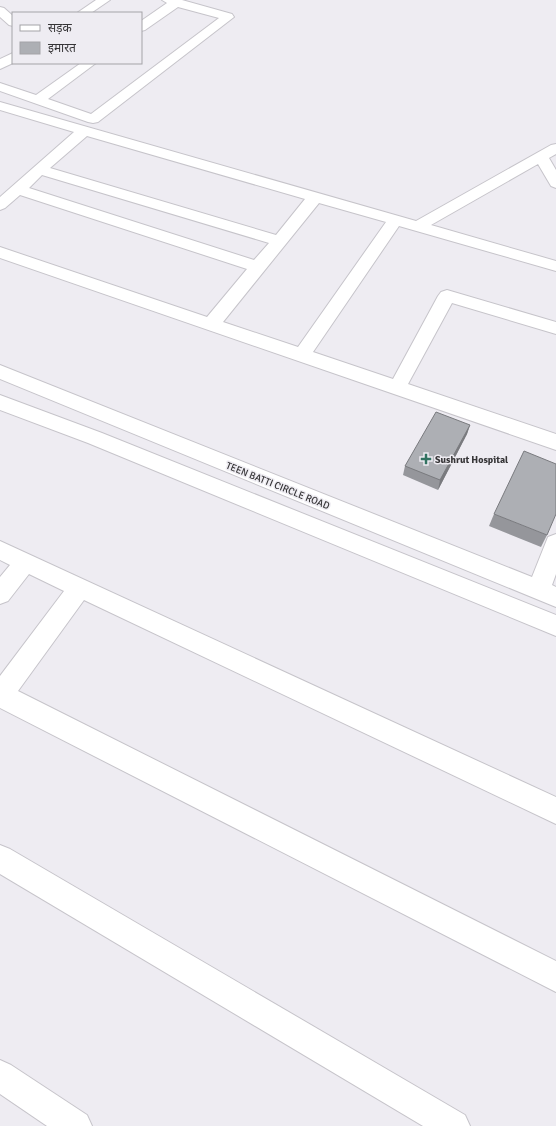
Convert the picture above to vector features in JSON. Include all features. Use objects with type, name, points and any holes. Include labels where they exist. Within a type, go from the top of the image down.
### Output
[{"type":"street","points":[[85,12],[104,0]]},
{"type":"street","points":[[0,87],[92,119],[228,17],[173,1],[142,27]]},
{"type":"street","points":[[0,11],[12,21]]},
{"type":"street","points":[[0,65],[12,58]]},
{"type":"street","points":[[37,100],[89,64]]},
{"type":"street","points":[[8,112],[85,130],[556,266]]},
{"type":"street","points":[[0,205],[85,130]]},
{"type":"street","points":[[418,226],[556,148]]},
{"type":"street","points":[[541,157],[556,183]]},
{"type":"street","points":[[40,170],[279,241]]},
{"type":"street","points":[[17,190],[258,267]]},
{"type":"street","points":[[211,324],[316,196]]},
{"type":"street","points":[[302,355],[396,219]]},
{"type":"street","points":[[0,252],[556,442]]},
{"type":"street","points":[[397,388],[447,296],[556,328]]},
{"type":"street","name":"TEEN BATTI CIRCLE ROAD","points":[[0,372],[548,594]]},
{"type":"street","points":[[0,402],[95,438],[556,626]]},
{"type":"street","points":[[548,594],[556,543]]},
{"type":"street","points":[[0,550],[556,811]]},
{"type":"street","points":[[0,594],[26,562]]},
{"type":"street","points":[[80,587],[0,695],[556,977]]},
{"type":"street","points":[[0,859],[454,1126]]},
{"type":"street","points":[[0,1076],[76,1126]]},
{"type":"building","points":[[436,412],[470,425],[440,480],[405,466]]},
{"type":"building","points":[[524,451],[556,464],[556,514],[547,535],[494,514]]},
{"type":"place","name":"Sushrut Hospital","points":[[426,459]]}]
